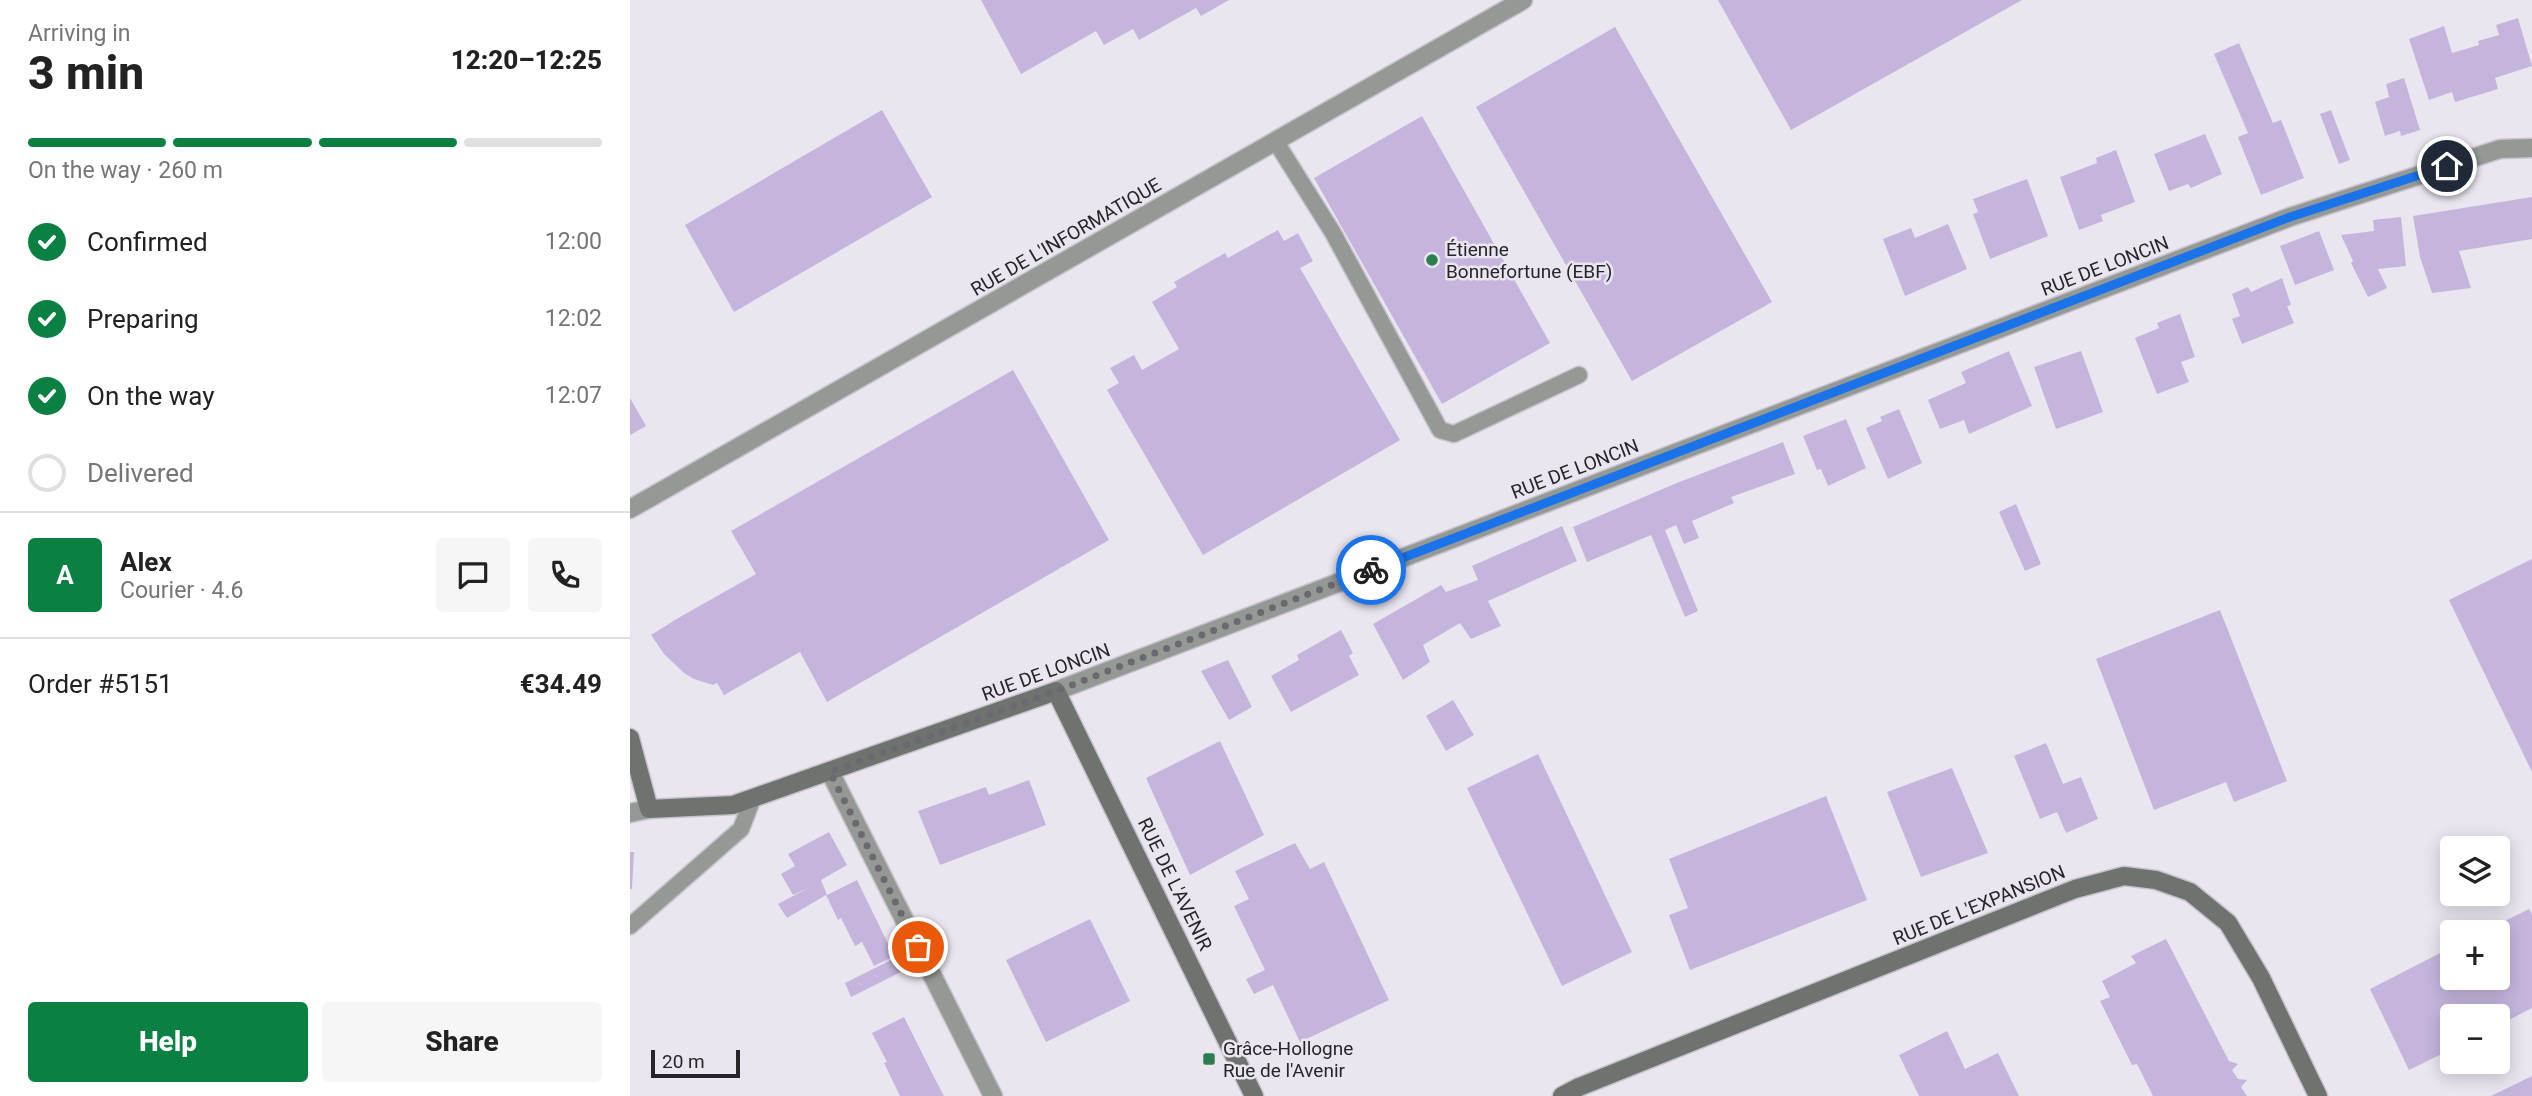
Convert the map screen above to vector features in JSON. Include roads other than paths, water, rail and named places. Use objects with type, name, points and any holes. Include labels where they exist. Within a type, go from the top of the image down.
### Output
[{"type":"street","name":"RUE DE L'INFORMATIQUE","points":[[630,509],[1523,0]]},
{"type":"street","name":"RUE DE LONCIN","points":[[630,813],[649,809],[733,805],[753,799],[1056,691],[2290,217],[2500,149],[2532,148]]},
{"type":"street","name":"RUE DE L'AVENIR","points":[[1056,691],[1254,1096]]},
{"type":"street","points":[[630,738],[649,809]]},
{"type":"street","points":[[830,772],[993,1096]]},
{"type":"street","name":"RUE DE L'EXPANSION","points":[[1562,1096],[2075,889],[2124,876],[2155,880],[2190,892],[2228,923],[2261,978],[2318,1096]]},
{"type":"lane","points":[[1276,142],[1333,233],[1440,430],[1454,434],[1579,375]]},
{"type":"lane","points":[[630,926],[741,829],[753,799]]},
{"type":"place","name":"Étienne Bonnefortune (EBF)","points":[[1432,260]]},
{"type":"place","name":"Grâce-Hollogne Rue de l'Avenir","points":[[1209,1059]]}]
